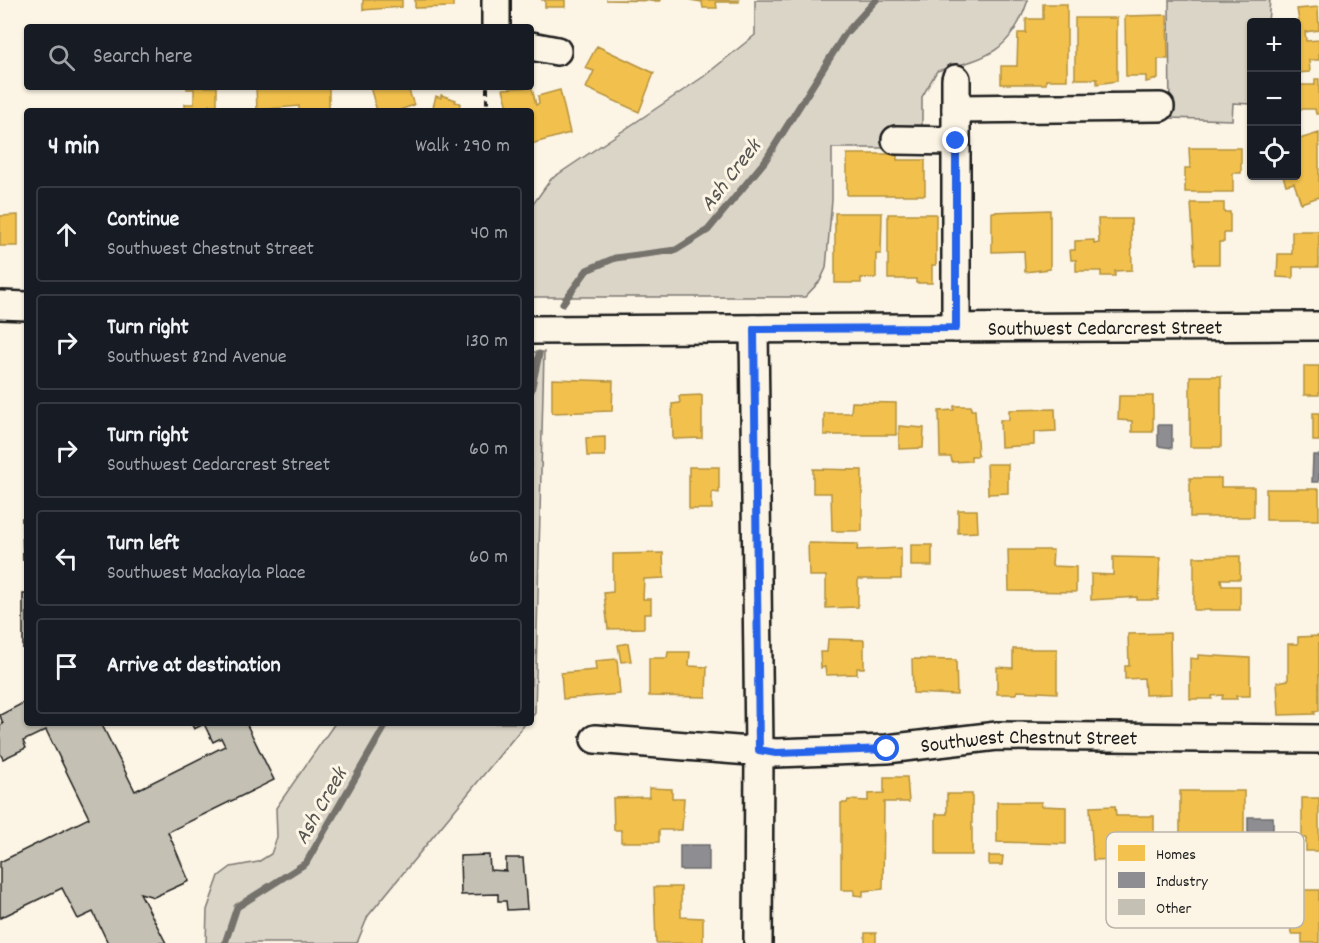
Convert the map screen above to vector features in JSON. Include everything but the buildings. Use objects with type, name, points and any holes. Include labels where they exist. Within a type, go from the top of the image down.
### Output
[{"type":"street","points":[[496,0],[496,24]]},
{"type":"street","points":[[534,47],[557,51]]},
{"type":"street","points":[[956,79],[956,328]]},
{"type":"street","points":[[956,109],[1160,106]]},
{"type":"street","points":[[896,140],[956,141]]},
{"type":"street","points":[[0,305],[24,306]]},
{"type":"street","name":"Southwest Cedarcrest Street","points":[[534,330],[1319,326]]},
{"type":"street","points":[[754,329],[759,750],[758,943]]},
{"type":"street","name":"Southwest Chestnut Street","points":[[595,739],[776,753],[887,749],[997,736],[1319,739]]},
{"type":"path","points":[[487,90],[487,108]]},
{"type":"shaded area","points":[[755,0],[1028,0],[1014,32],[995,50],[983,57],[937,71],[922,97],[922,128],[895,148],[832,148],[832,200],[826,268],[820,281],[805,297],[534,297],[534,203],[551,179],[703,77],[755,35]]},
{"type":"shaded area","points":[[1169,0],[1270,0],[1268,18],[1247,18],[1247,104],[1233,103],[1232,120],[1170,118]]},
{"type":"shaded area","points":[[534,352],[544,352],[535,713]]},
{"type":"shaded area","points":[[333,726],[524,726],[368,916],[357,943],[206,943],[207,910],[219,876],[231,867],[258,862],[271,854],[277,837],[276,808]]},
{"type":"waterway","name":"Ash Creek","points":[[563,303],[587,270],[615,258],[676,250],[708,230],[765,161],[845,34],[876,0]]},
{"type":"waterway","name":"Ash Creek","points":[[534,377],[539,354]]},
{"type":"waterway","name":"Ash Creek","points":[[225,943],[237,907],[306,863],[385,726]]},
{"type":"route","points":[[887,749],[776,753],[759,750],[754,329],[956,328],[956,141]]}]
